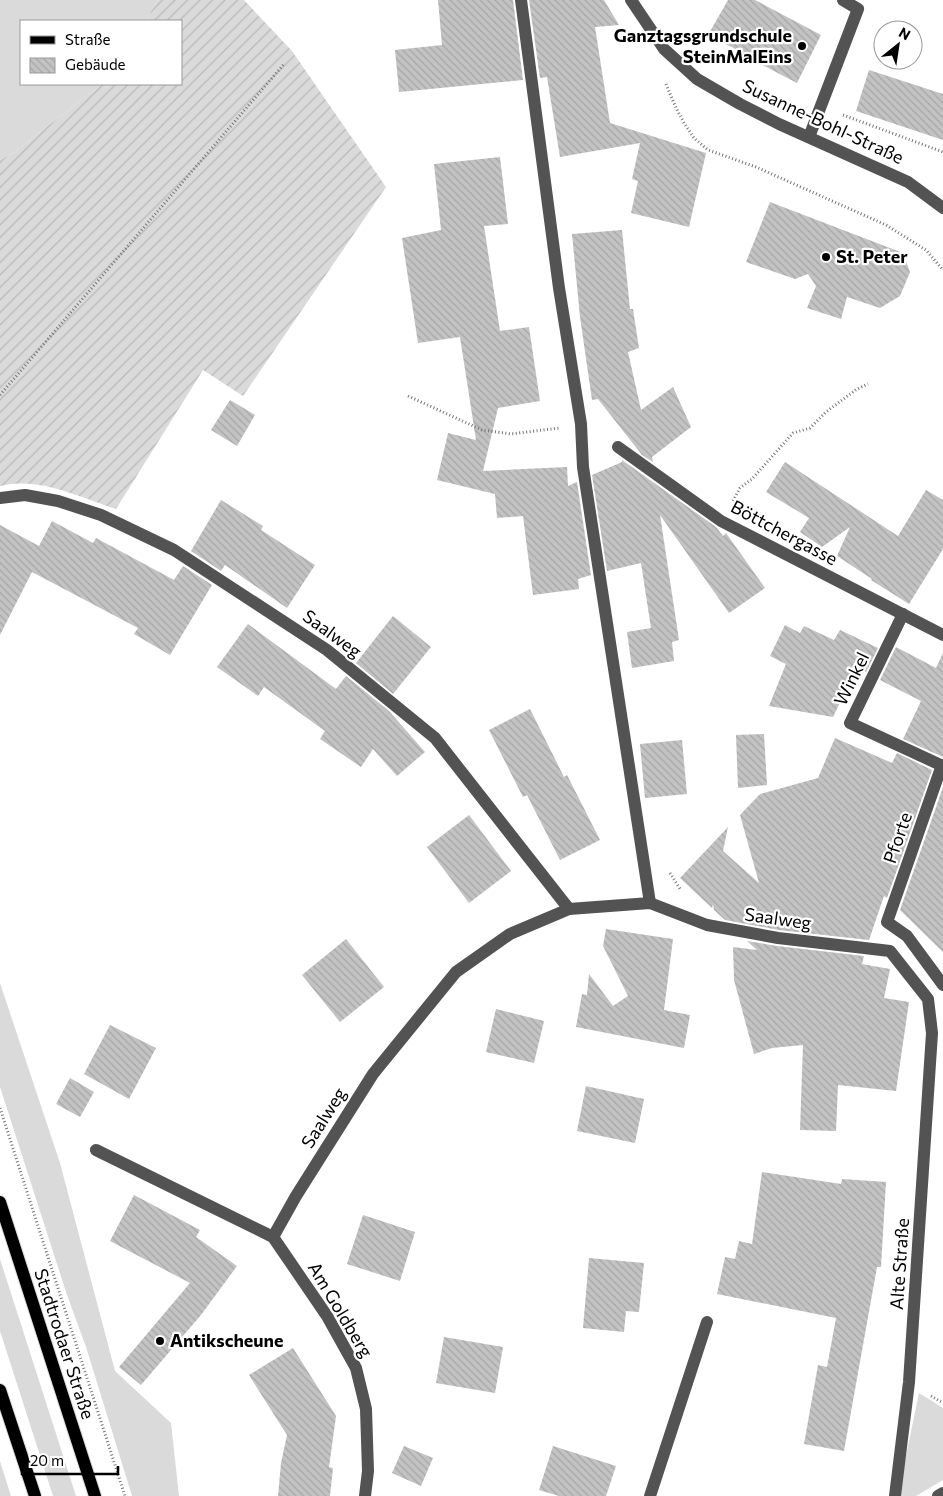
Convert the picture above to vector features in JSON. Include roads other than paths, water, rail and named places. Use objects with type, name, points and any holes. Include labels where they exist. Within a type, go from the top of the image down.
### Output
[{"type":"main road","name":"Stadtrodaer Straße","points":[[0,1202],[95,1496]]},
{"type":"main road","points":[[0,1390],[35,1496]]},
{"type":"street","points":[[522,0],[559,288],[581,424],[584,476],[650,903]]},
{"type":"street","points":[[809,137],[858,9],[842,0]]},
{"type":"street","name":"Susanne-Bohl-Straße","points":[[636,2],[664,49],[697,79],[772,120],[908,182],[943,208]]},
{"type":"street","name":"Böttchergasse","points":[[618,447],[722,521],[943,635]]},
{"type":"street","name":"Saalweg","points":[[0,498],[25,495],[58,500],[101,515],[174,550],[327,650],[435,738],[569,909]]},
{"type":"street","name":"Winkel","points":[[903,614],[850,723],[942,766]]},
{"type":"street","name":"Pforte","points":[[942,766],[887,922],[907,936],[943,985]]},
{"type":"street","name":"Saalweg","points":[[273,1237],[296,1196],[373,1074],[456,972],[510,934],[569,909],[650,903],[706,925],[778,938],[890,951],[928,999],[938,1035]]},
{"type":"street","name":"Alte Straße","points":[[894,1496],[910,1382],[938,1035]]},
{"type":"street","points":[[96,1150],[273,1237]]},
{"type":"street","name":"Am Goldberg","points":[[273,1237],[326,1316],[356,1368],[366,1409],[368,1471],[365,1496]]},
{"type":"street","points":[[650,1496],[707,1322]]},
{"type":"street","points":[[938,1496],[943,1493]]},
{"type":"place","name":"Ganztagsgrundschule SteinMalEins","points":[[802,46]]},
{"type":"place","name":"St. Peter","points":[[826,257]]},
{"type":"place","name":"Antikscheune","points":[[160,1341]]}]
